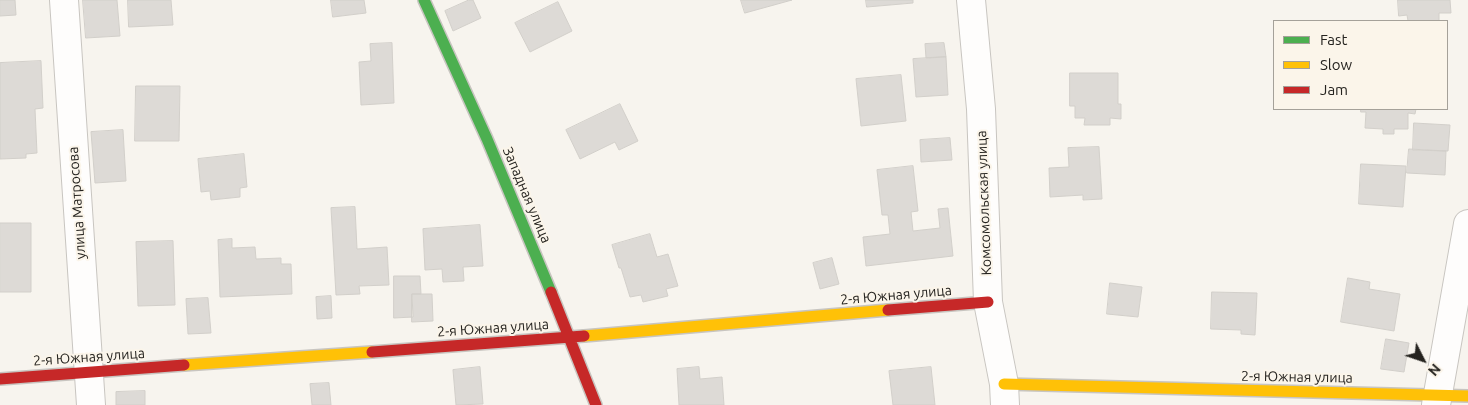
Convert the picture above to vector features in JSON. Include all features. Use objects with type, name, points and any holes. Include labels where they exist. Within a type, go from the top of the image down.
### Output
[{"type":"street","name":"улица Матросова","points":[[64,0],[91,405]]},
{"type":"street","name":"Западная улица","points":[[424,0],[487,139],[549,286],[596,405]]},
{"type":"street","name":"Комсомольская улица","points":[[972,0],[981,109],[988,302],[1005,395]]},
{"type":"street","points":[[1437,400],[1468,224]]},
{"type":"street","name":"2-я Южная улица","points":[[0,379],[88,371],[569,338],[988,302]]},
{"type":"street","name":"2-я Южная улица","points":[[1005,395],[1044,384],[1437,400],[1468,396]]},
{"type":"building","points":[[0,0],[15,0],[16,15],[0,16]]},
{"type":"building","points":[[83,0],[117,0],[120,36],[86,38]]},
{"type":"building","points":[[128,0],[171,0],[173,25],[129,27]]},
{"type":"building","points":[[331,0],[364,0],[366,13],[333,17]]},
{"type":"building","points":[[473,0],[481,18],[453,31],[445,11]]},
{"type":"building","points":[[741,0],[792,0],[745,13]]},
{"type":"building","points":[[866,0],[913,0],[913,3],[867,7]]},
{"type":"building","points":[[1398,0],[1450,0],[1451,13],[1439,13],[1439,20],[1408,20],[1407,15],[1399,16]]},
{"type":"building","points":[[558,2],[572,31],[530,52],[515,23]]},
{"type":"building","points":[[392,43],[394,103],[361,105],[359,62],[371,61],[370,44]]},
{"type":"building","points":[[944,43],[946,57],[926,58],[925,44]]},
{"type":"building","points":[[946,57],[948,95],[916,97],[913,59]]},
{"type":"building","points":[[41,61],[43,108],[35,109],[37,153],[26,154],[26,158],[0,159],[0,63]]},
{"type":"building","points":[[1070,73],[1118,73],[1118,104],[1121,104],[1121,119],[1110,118],[1110,125],[1084,125],[1085,118],[1075,118],[1075,106],[1070,106]]},
{"type":"building","points":[[901,75],[906,121],[861,126],[856,79]]},
{"type":"building","points":[[136,86],[180,86],[179,141],[135,141]]},
{"type":"building","points":[[620,104],[638,141],[619,150],[615,142],[580,159],[566,130]]},
{"type":"building","points":[[1361,110],[1416,110],[1415,114],[1408,113],[1408,129],[1394,129],[1394,134],[1383,134],[1383,129],[1365,128],[1366,112],[1361,112]]},
{"type":"building","points":[[1414,123],[1450,125],[1448,151],[1413,150]]},
{"type":"building","points":[[123,130],[126,181],[95,183],[91,132]]},
{"type":"building","points":[[950,138],[952,160],[921,162],[920,140]]},
{"type":"building","points":[[1099,147],[1102,199],[1083,200],[1083,195],[1050,197],[1049,168],[1069,167],[1068,148]]},
{"type":"building","points":[[1409,149],[1446,151],[1445,175],[1407,173]]},
{"type":"building","points":[[244,154],[247,187],[240,188],[240,197],[211,200],[210,191],[201,192],[198,159]]},
{"type":"building","points":[[1361,164],[1406,166],[1403,207],[1359,204]]},
{"type":"building","points":[[913,166],[918,211],[911,212],[913,231],[940,228],[938,209],[948,208],[953,256],[866,266],[863,237],[890,234],[888,215],[882,215],[877,170]]},
{"type":"building","points":[[355,207],[357,249],[387,247],[389,285],[359,286],[360,294],[336,295],[331,208]]},
{"type":"building","points":[[0,223],[31,223],[31,292],[0,292]]},
{"type":"building","points":[[480,225],[483,266],[463,267],[464,281],[443,282],[442,269],[425,270],[423,229]]},
{"type":"building","points":[[650,234],[657,257],[668,254],[678,286],[666,289],[668,296],[643,302],[641,295],[630,297],[612,245]]},
{"type":"building","points":[[232,239],[232,248],[255,247],[256,259],[281,258],[281,264],[291,264],[292,294],[220,297],[218,240]]},
{"type":"building","points":[[173,241],[175,305],[138,306],[136,242]]},
{"type":"building","points":[[832,258],[839,284],[820,289],[813,263]]},
{"type":"building","points":[[394,276],[420,276],[421,294],[412,294],[413,317],[394,318]]},
{"type":"building","points":[[1348,278],[1370,282],[1369,289],[1400,294],[1394,331],[1341,322]]},
{"type":"building","points":[[1110,283],[1142,287],[1138,317],[1107,314]]},
{"type":"building","points":[[1212,292],[1257,293],[1255,335],[1241,334],[1241,330],[1211,329]]},
{"type":"building","points":[[412,294],[432,294],[433,321],[412,322]]},
{"type":"building","points":[[331,296],[332,318],[317,319],[316,297]]},
{"type":"building","points":[[208,298],[211,333],[188,334],[186,299]]},
{"type":"building","points":[[1386,339],[1409,343],[1404,372],[1381,369]]},
{"type":"building","points":[[480,367],[483,404],[456,405],[453,370]]},
{"type":"building","points":[[699,367],[700,379],[722,377],[724,405],[679,405],[677,369]]},
{"type":"building","points":[[931,367],[935,405],[893,405],[889,371]]},
{"type":"building","points":[[329,383],[331,405],[312,405],[310,384]]},
{"type":"building","points":[[145,391],[145,405],[116,405],[116,392]]},
{"type":"traffic: fast","points":[[424,0],[487,139],[551,292]]},
{"type":"traffic: slow","points":[[584,336],[888,310]]},
{"type":"traffic: slow","points":[[184,365],[372,352]]},
{"type":"traffic: slow","points":[[1004,384],[1468,396]]},
{"type":"traffic: jam","points":[[551,292],[596,405]]},
{"type":"traffic: jam","points":[[888,310],[988,302]]},
{"type":"traffic: jam","points":[[372,352],[584,336]]},
{"type":"traffic: jam","points":[[0,379],[184,365]]}]
